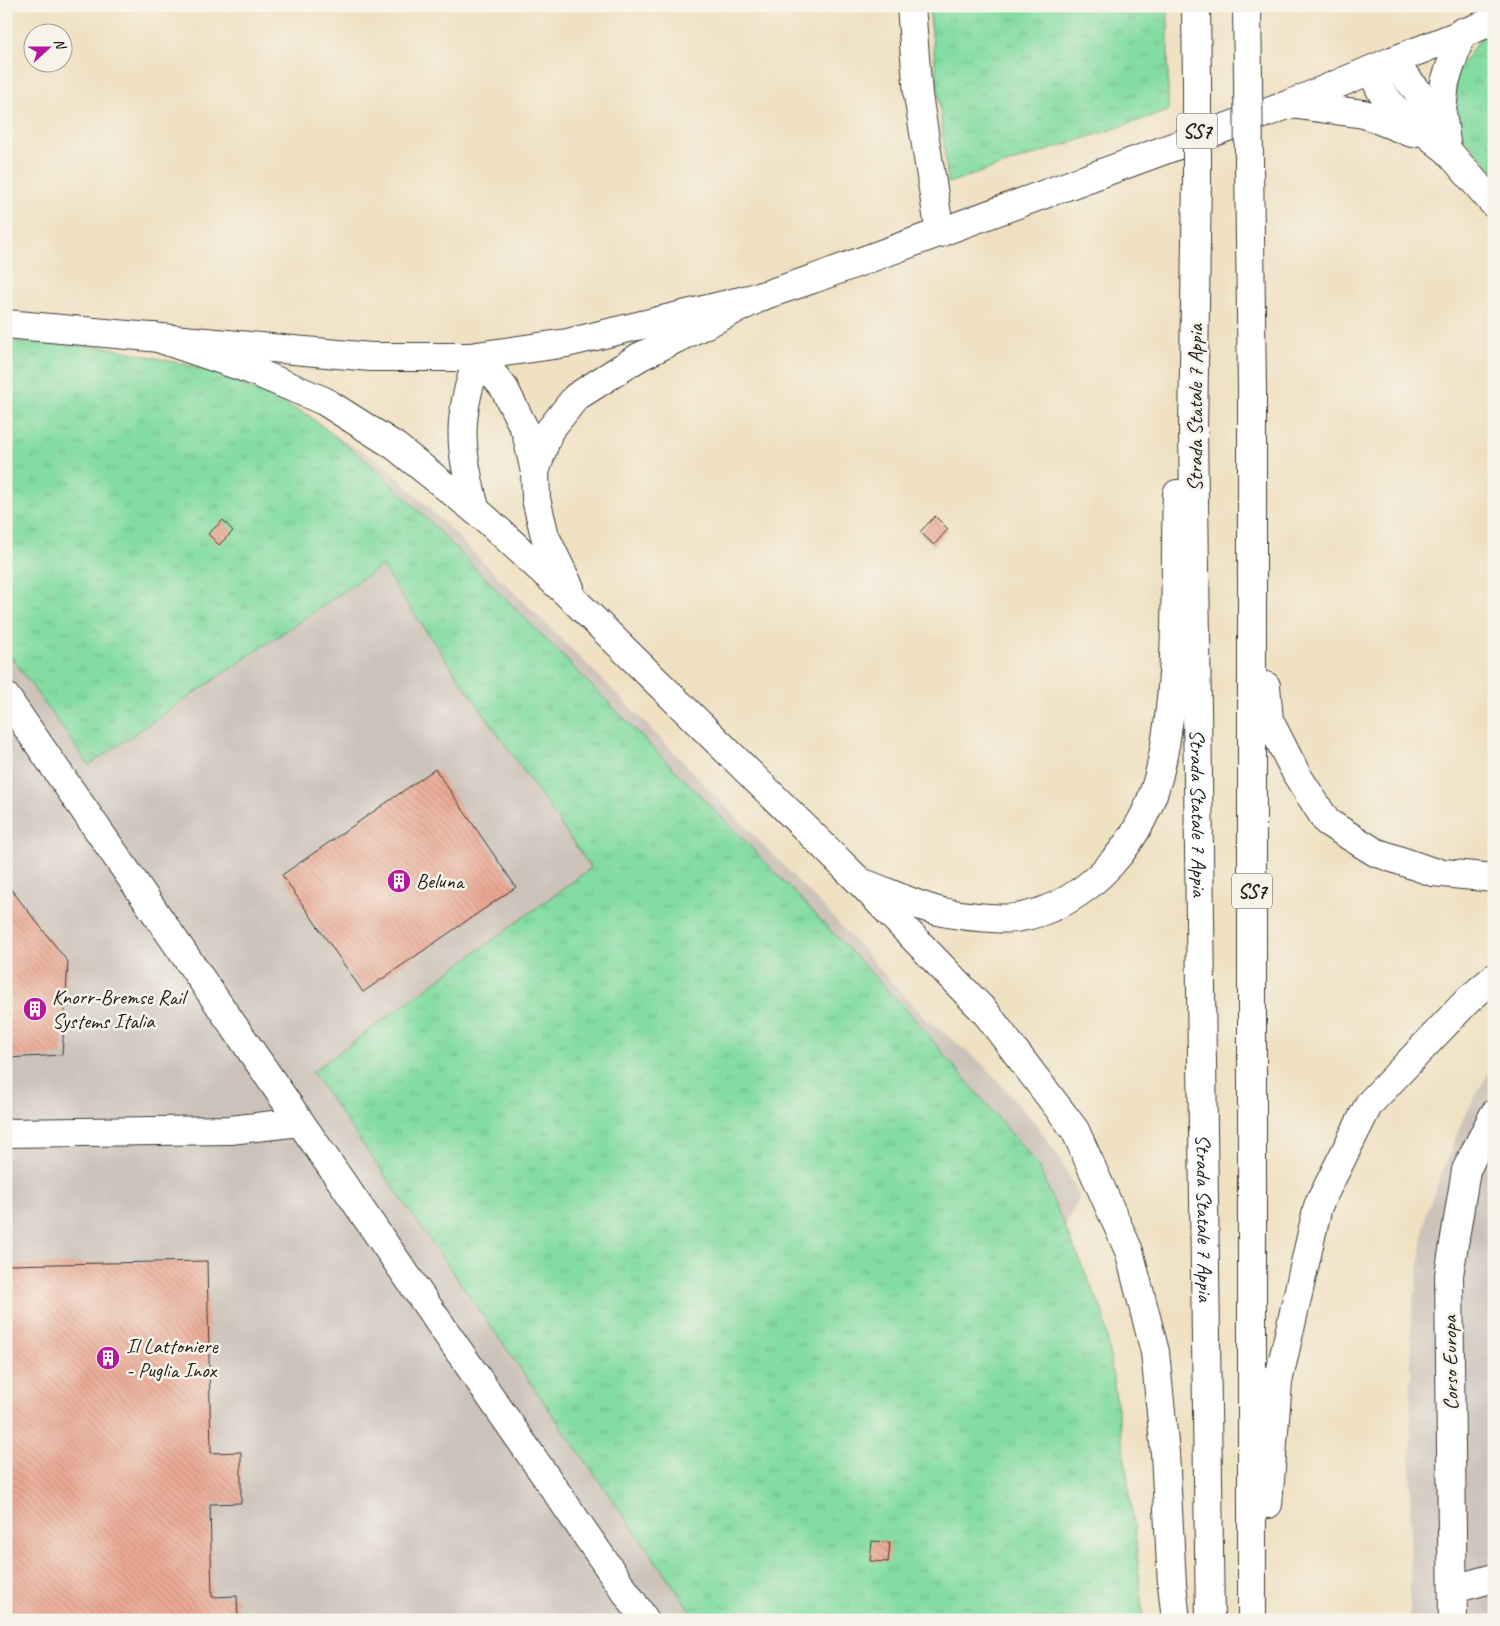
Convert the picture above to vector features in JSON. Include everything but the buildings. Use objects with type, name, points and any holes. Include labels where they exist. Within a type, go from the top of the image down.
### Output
[{"type":"main road","points":[[911,6],[918,95],[940,233]]},
{"type":"main road","name":"Strada Statale 7 Appia","points":[[1196,6],[1197,178],[1193,430],[1210,1620]]},
{"type":"main road","name":"SS7","points":[[1247,6],[1252,388],[1252,1620]]},
{"type":"main road","points":[[6,324],[371,357],[478,356],[567,343],[765,295],[940,233],[1290,104],[1462,32],[1494,21]]},
{"type":"main road","points":[[1447,150],[1442,111],[1445,82],[1462,32]]},
{"type":"main road","points":[[1381,66],[1381,92],[1393,107],[1447,150],[1494,204]]},
{"type":"main road","points":[[1290,104],[1364,114],[1447,150]]},
{"type":"main road","points":[[535,472],[549,431],[576,398],[639,357],[765,295]]},
{"type":"main road","points":[[155,336],[251,370],[324,402],[395,446],[476,511],[576,601],[859,882],[986,1013],[1075,1130],[1129,1251],[1155,1352],[1165,1453],[1172,1584],[1176,1620]]},
{"type":"main road","points":[[478,356],[504,388],[526,432],[535,472],[536,499],[545,536],[576,601]]},
{"type":"main road","points":[[476,511],[465,470],[461,432],[468,384],[478,356]]},
{"type":"main road","points":[[1252,388],[1260,498],[1262,645],[1269,720],[1297,775],[1327,822],[1375,852],[1425,870],[1494,878]]},
{"type":"main road","points":[[859,882],[946,913],[1014,918],[1058,906],[1088,886],[1114,864],[1149,805],[1161,768],[1173,697],[1177,489],[1193,430]]},
{"type":"main road","points":[[6,697],[644,1620]]},
{"type":"main road","points":[[1258,1620],[1278,1382],[1318,1206],[1369,1104],[1469,999],[1494,978]]},
{"type":"main road","name":"Corso Europa","points":[[1453,1620],[1449,1275],[1466,1170],[1494,1114]]},
{"type":"main road","points":[[6,1133],[230,1130],[300,1122]]},
{"type":"main road","points":[[1454,1588],[1494,1578]]},
{"type":"shaded area","points":[[6,353],[321,427],[384,464],[621,698],[830,914],[924,1017],[985,1066],[1038,1127],[1057,1154],[1080,1196],[1067,1223],[1060,1264],[1075,1620],[6,1620]]},
{"type":"shaded area","points":[[1494,1063],[1494,1620],[1410,1620],[1411,1324],[1426,1214],[1463,1119]]},
{"type":"green space","points":[[929,6],[1168,6],[1168,111],[948,183]]},
{"type":"green space","points":[[1494,33],[1494,172],[1456,128],[1456,72],[1482,37]]},
{"type":"green space","points":[[6,341],[107,347],[214,371],[308,415],[376,469],[426,518],[745,841],[905,1008],[1037,1164],[1104,1315],[1135,1531],[1143,1620],[697,1620],[312,1072],[591,868],[381,566],[89,765],[6,650]]},
{"type":"place","name":"Beluna","points":[[399,881]]},
{"type":"place","name":"Knorr-Bremse Rail Systems Italia","points":[[35,1009]]},
{"type":"place","name":"Il Lattoniere - Puglia Inox","points":[[108,1358]]}]
